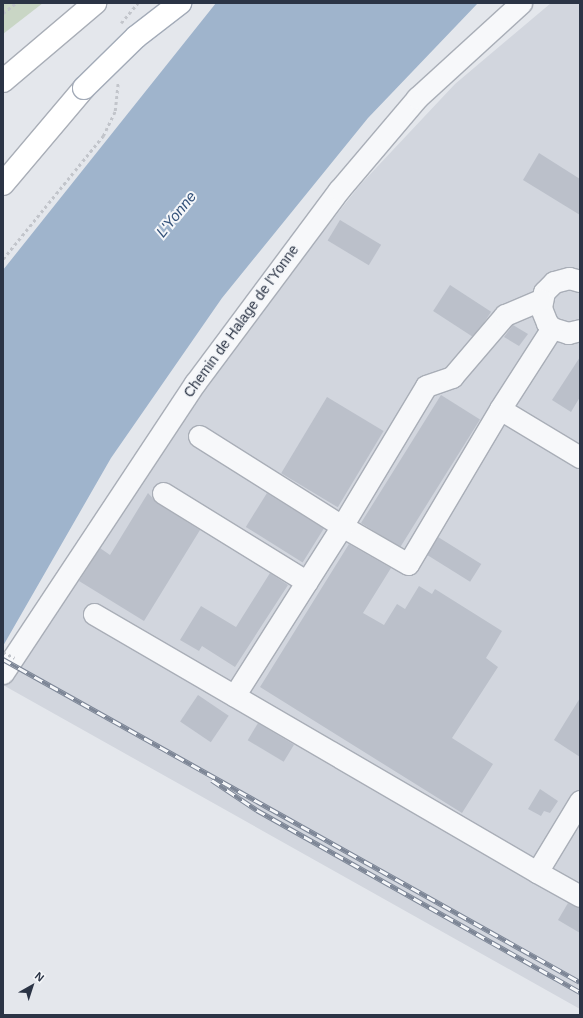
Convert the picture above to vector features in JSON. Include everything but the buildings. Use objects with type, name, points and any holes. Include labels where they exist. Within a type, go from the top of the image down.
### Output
[{"type":"main road","points":[[3,81],[95,3]]},
{"type":"main road","points":[[3,184],[84,88],[136,36],[180,3]]},
{"type":"street","name":"Chemin de Halage de l'Yonne","points":[[9,666],[195,382],[339,190],[417,98],[521,3]]},
{"type":"street","points":[[579,278],[561,279],[554,282],[544,292],[541,300],[543,316],[552,328],[568,333],[580,330]]},
{"type":"street","points":[[234,696],[342,526],[426,386],[452,377],[505,315],[541,300]]},
{"type":"street","points":[[199,436],[342,526],[408,564],[500,409],[552,328]]},
{"type":"street","points":[[500,409],[580,457]]},
{"type":"street","points":[[163,493],[307,582]]},
{"type":"street","points":[[94,614],[580,896]]},
{"type":"street","points":[[537,872],[580,801]]},
{"type":"path","points":[[3,12],[16,3]]},
{"type":"path","points":[[117,28],[138,3]]},
{"type":"path","points":[[3,259],[103,136],[115,111],[118,78]]},
{"type":"path","points":[[3,652],[9,666]]},
{"type":"shaded area","points":[[551,3],[580,3],[580,1009],[3,685],[3,681],[27,644],[34,648],[163,449],[271,297],[360,185],[455,84]]},
{"type":"green space","points":[[3,3],[43,3],[3,34]]},
{"type":"water","name":"L'Yonne","points":[[216,3],[478,3],[368,118],[222,298],[111,458],[3,646],[3,270]]},
{"type":"railway","points":[[3,659],[580,982]]},
{"type":"railway","points":[[212,780],[257,810],[580,992]]}]
